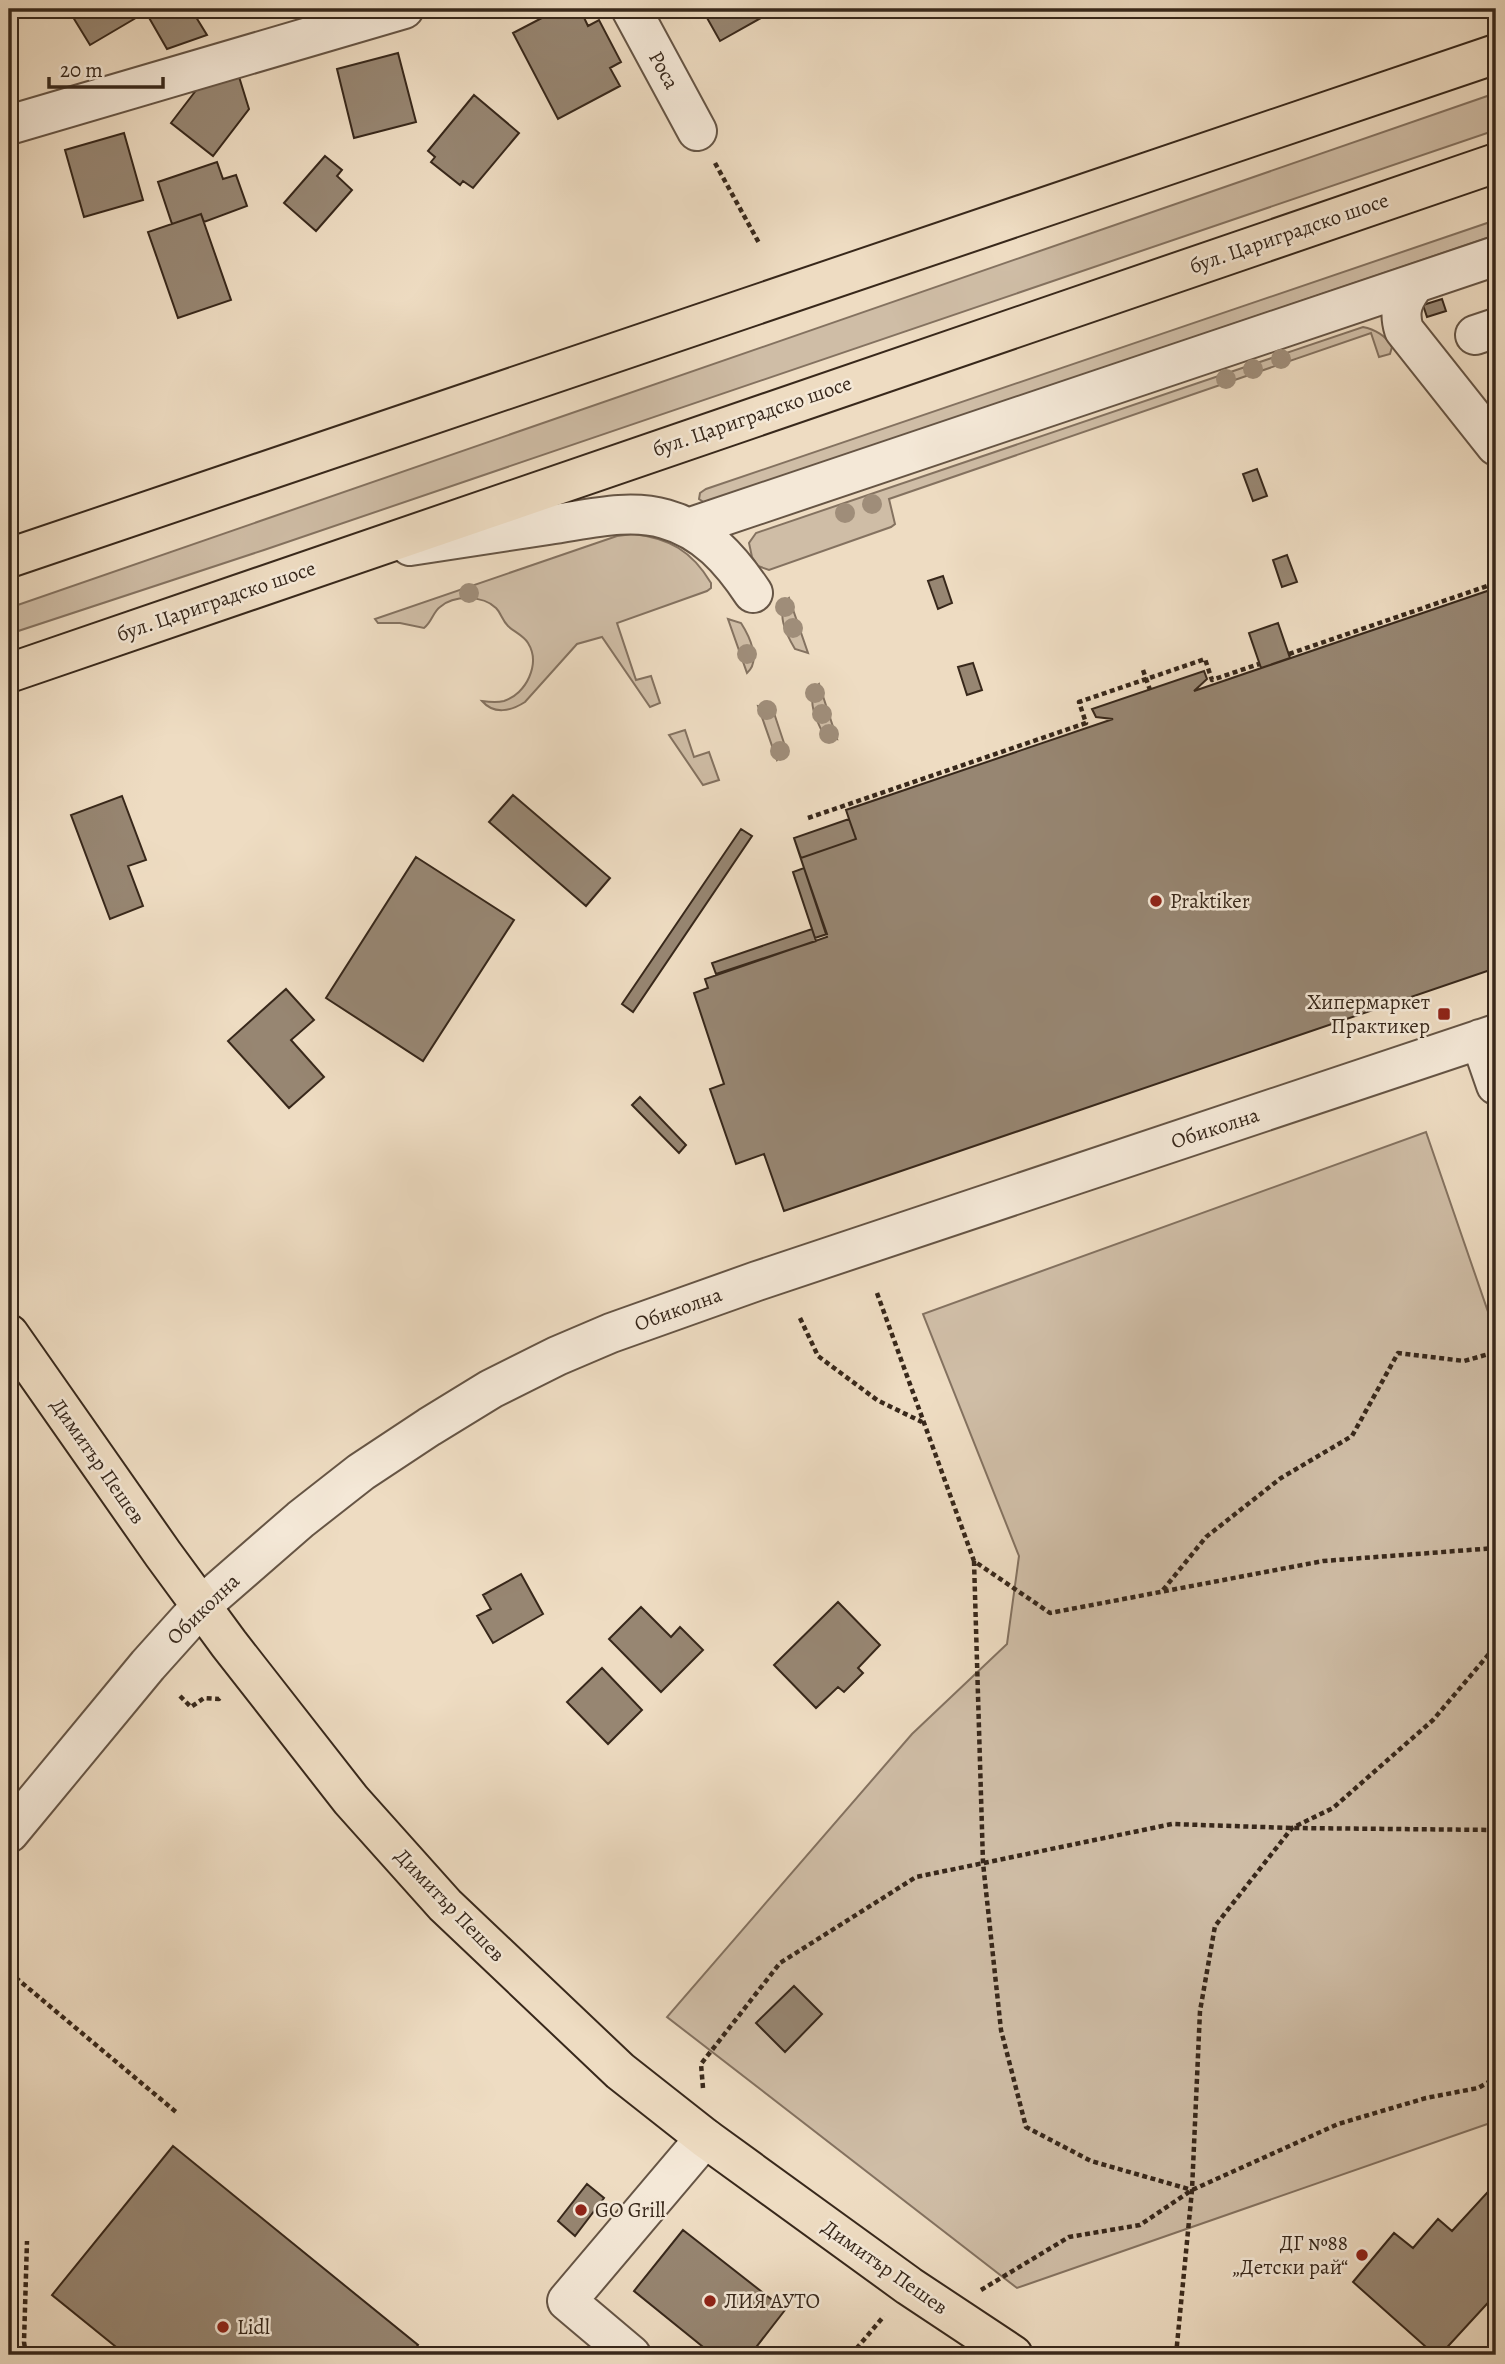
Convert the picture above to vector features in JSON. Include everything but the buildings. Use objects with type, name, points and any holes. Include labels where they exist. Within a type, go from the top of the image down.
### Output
[{"type":"main road","points":[[9,558],[1496,54]]},
{"type":"main road","name":"бул. Цариградско шосе","points":[[9,673],[1496,163]]},
{"type":"main road","name":"Димитър Пешев","points":[[9,1334],[201,1605],[351,1800],[445,1905],[620,2071],[705,2138],[909,2286],[1013,2355]]},
{"type":"street","points":[[9,125],[404,9]]},
{"type":"street","name":"Роса","points":[[631,9],[697,131]]},
{"type":"street","points":[[688,528],[1496,256]]},
{"type":"street","points":[[1416,283],[1402,303],[1401,323],[1427,362],[1496,446]]},
{"type":"street","points":[[349,555],[642,514],[666,519],[688,528],[725,555],[753,593]]},
{"type":"street","points":[[1488,1037],[1496,1085]]},
{"type":"street","name":"Обиколна","points":[[9,1833],[201,1605],[301,1519],[361,1472],[491,1389],[611,1333],[757,1281],[1488,1037]]},
{"type":"street","points":[[631,2355],[567,2301],[705,2138]]},
{"type":"path","points":[[697,131],[760,243]]},
{"type":"path","points":[[1289,654],[1496,583]]},
{"type":"path","points":[[808,818],[1086,723],[1079,702],[1205,659],[1212,680],[1259,664]]},
{"type":"path","points":[[1143,670],[1150,690]]},
{"type":"path","points":[[877,1293],[974,1561],[983,1863],[1001,2030],[1026,2127],[1091,2161],[1192,2190]]},
{"type":"path","points":[[800,1318],[818,1356],[877,1400],[923,1423]]},
{"type":"path","points":[[1162,1591],[1206,1536],[1281,1478],[1352,1436],[1398,1353],[1464,1361],[1496,1352]]},
{"type":"path","points":[[974,1561],[1050,1613],[1323,1561],[1496,1548]]},
{"type":"path","points":[[1176,2355],[1192,2190],[1200,2011],[1215,1926],[1292,1828],[1333,1808],[1433,1720],[1496,1642]]},
{"type":"path","points":[[180,1696],[191,1707],[204,1698],[219,1699]]},
{"type":"path","points":[[705,2138],[701,2064],[780,1963],[916,1877],[1172,1824],[1496,1830]]},
{"type":"path","points":[[9,1972],[176,2112]]},
{"type":"path","points":[[949,2312],[997,2279],[1069,2237],[1140,2225],[1192,2190],[1338,2124],[1426,2098],[1478,2088],[1496,2078]]},
{"type":"path","points":[[26,2355],[24,2342],[27,2241]]},
{"type":"path","points":[[851,2355],[909,2286]]},
{"type":"shaded area","points":[[1496,93],[1496,130],[264,550],[9,634],[9,608]]},
{"type":"shaded area","points":[[1496,220],[1496,235],[705,503],[699,499],[700,493],[706,489]]},
{"type":"shaded area","points":[[1363,327],[1384,336],[1392,347],[1390,354],[1379,357],[1371,333],[889,499],[895,524],[891,527],[769,570],[758,566],[752,557],[749,543],[756,533]]},
{"type":"shaded area","points":[[633,534],[658,539],[678,548],[696,562],[711,583],[711,588],[707,591],[617,623],[636,680],[651,676],[660,703],[650,707],[602,637],[577,644],[525,702],[514,708],[497,710],[482,701],[504,701],[519,692],[529,677],[533,660],[526,640],[508,626],[498,610],[490,604],[468,598],[453,600],[438,609],[424,628],[400,623],[378,623],[375,619],[617,536]]},
{"type":"shaded area","points":[[789,598],[808,653],[795,649],[785,630],[782,616]]},
{"type":"shaded area","points":[[728,619],[741,623],[751,642],[754,656],[747,673]]},
{"type":"shaded area","points":[[819,684],[837,739],[824,735],[815,716],[812,702]]},
{"type":"shaded area","points":[[758,706],[767,707],[774,713],[784,743],[783,753],[777,760]]},
{"type":"shaded area","points":[[685,730],[694,757],[709,752],[719,780],[703,785],[669,735]]},
{"type":"shaded area","points":[[1426,1132],[1496,1335],[1496,2121],[1017,2288],[667,2017],[912,1734],[1007,1644],[1019,1556],[923,1314]]},
{"type":"place","name":"Praktiker","points":[[1156,901]]},
{"type":"place","name":"Хипермаркет Практикер","points":[[1444,1014]]},
{"type":"place","name":"GO Grill","points":[[581,2210]]},
{"type":"place","name":"ДГ №88 „Детски рай“","points":[[1362,2255]]},
{"type":"place","name":"ЛИЯ АУТО","points":[[710,2301]]},
{"type":"place","name":"Lidl","points":[[223,2327]]}]
